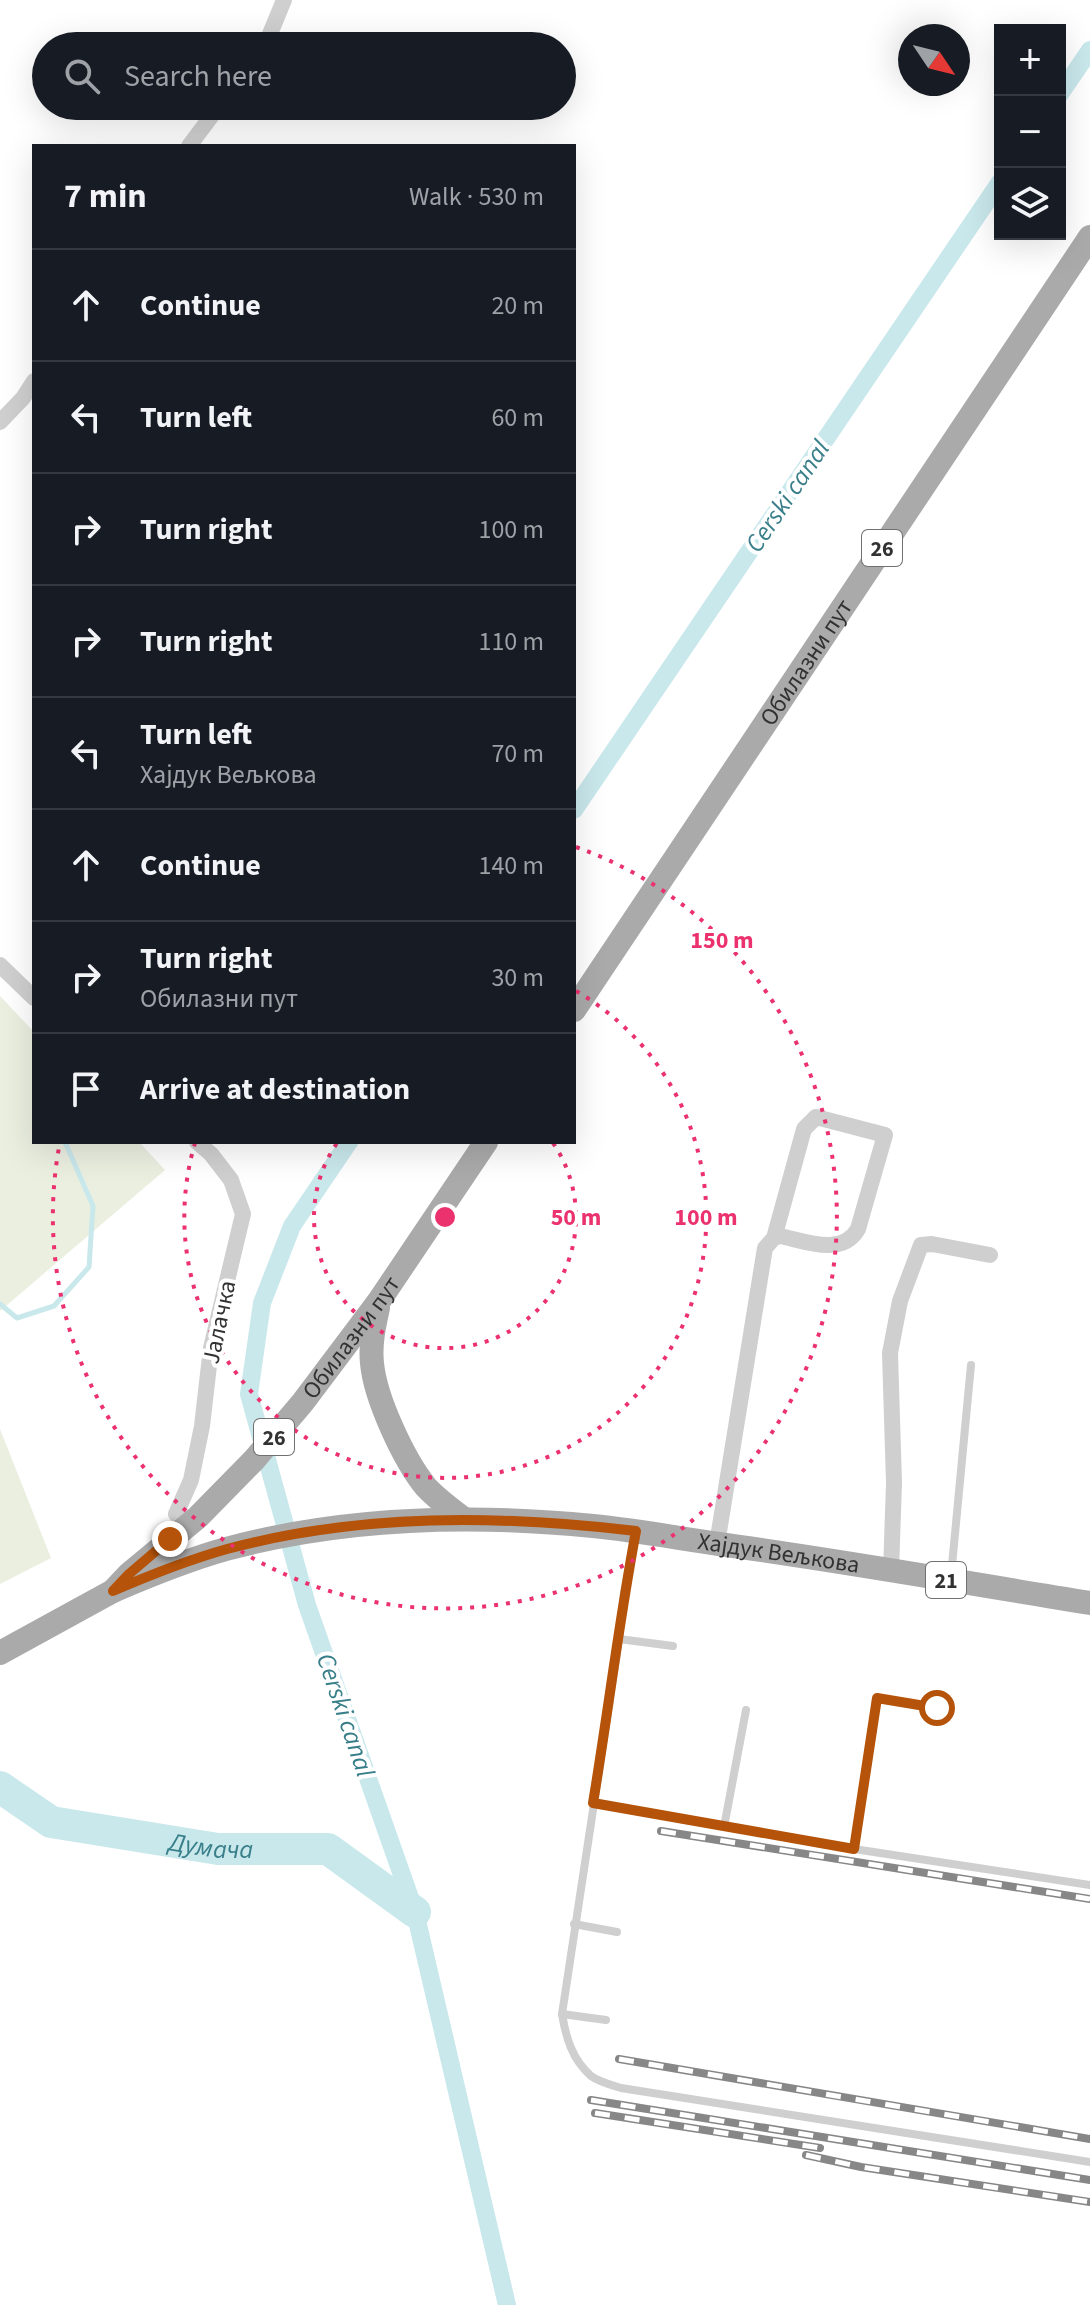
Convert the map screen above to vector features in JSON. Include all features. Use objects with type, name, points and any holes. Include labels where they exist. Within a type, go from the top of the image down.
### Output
[{"type":"main road","name":"Обилазни пут","points":[[576,1007],[1090,237]]},
{"type":"main road","name":"Обилазни пут","points":[[0,1653],[113,1591],[187,1515],[254,1460],[379,1301],[485,1144]]},
{"type":"main road","points":[[379,1301],[371,1360],[386,1412],[408,1458],[427,1488],[464,1519]]},
{"type":"main road","name":"Хајдук Вељкова","points":[[464,1519],[636,1531],[803,1555],[1090,1603]]},
{"type":"main road","name":"21","points":[[113,1591],[168,1568],[281,1536],[375,1523],[464,1519]]},
{"type":"street","points":[[271,32],[284,0]]},
{"type":"street","points":[[190,144],[208,120]]},
{"type":"street","points":[[0,422],[32,384]]},
{"type":"street","points":[[0,965],[32,996]]},
{"type":"street","points":[[717,1544],[762,1257],[774,1238],[804,1129],[816,1117],[885,1135],[858,1229],[848,1241],[832,1246],[780,1236],[774,1238]]},
{"type":"street","name":"Јалачка","points":[[187,1515],[211,1348],[243,1214],[231,1180],[199,1144]]},
{"type":"street","points":[[891,1571],[894,1483],[890,1353],[900,1301],[921,1245],[932,1244],[990,1255]]},
{"type":"lane","points":[[950,1581],[971,1365]]},
{"type":"lane","points":[[636,1531],[624,1593],[562,2014],[567,2043],[577,2059],[593,2077],[621,2088],[1090,2162]]},
{"type":"lane","points":[[619,1639],[673,1646]]},
{"type":"lane","points":[[854,1849],[877,1698],[937,1708]]},
{"type":"lane","points":[[724,1827],[746,1710]]},
{"type":"lane","points":[[593,1803],[854,1849],[1090,1885]]},
{"type":"lane","points":[[574,1924],[617,1932]]},
{"type":"lane","points":[[562,2014],[606,2020]]},
{"type":"shaded area","points":[[0,996],[32,1030],[32,1144],[141,1144],[165,1170],[0,1311]]},
{"type":"shaded area","points":[[0,1429],[51,1558],[0,1584]]},
{"type":"waterway","name":"Cerski canal","points":[[1066,85],[1090,50]]},
{"type":"waterway","name":"Cerski canal","points":[[576,807],[994,191]]},
{"type":"waterway","points":[[0,1304],[17,1318],[54,1306],[89,1267],[93,1206],[66,1144]]},
{"type":"waterway","name":"Cerski canal","points":[[348,1144],[292,1226],[262,1303],[249,1394],[307,1605],[415,1912],[507,2305]]},
{"type":"waterway","name":"Думача","points":[[0,1787],[51,1822],[218,1849],[328,1849],[415,1912]]},
{"type":"railway","points":[[661,1831],[1090,1899]]},
{"type":"railway","points":[[619,2059],[1090,2139]]},
{"type":"railway","points":[[591,2100],[1090,2180]]},
{"type":"railway","points":[[595,2113],[820,2148]]},
{"type":"railway","points":[[806,2155],[861,2167],[1090,2202]]},
{"type":"route","points":[[170,1539],[113,1591],[168,1568],[227,1549],[281,1536],[375,1523],[464,1519],[557,1523],[636,1531],[593,1803],[854,1849],[877,1698],[937,1708]]}]
